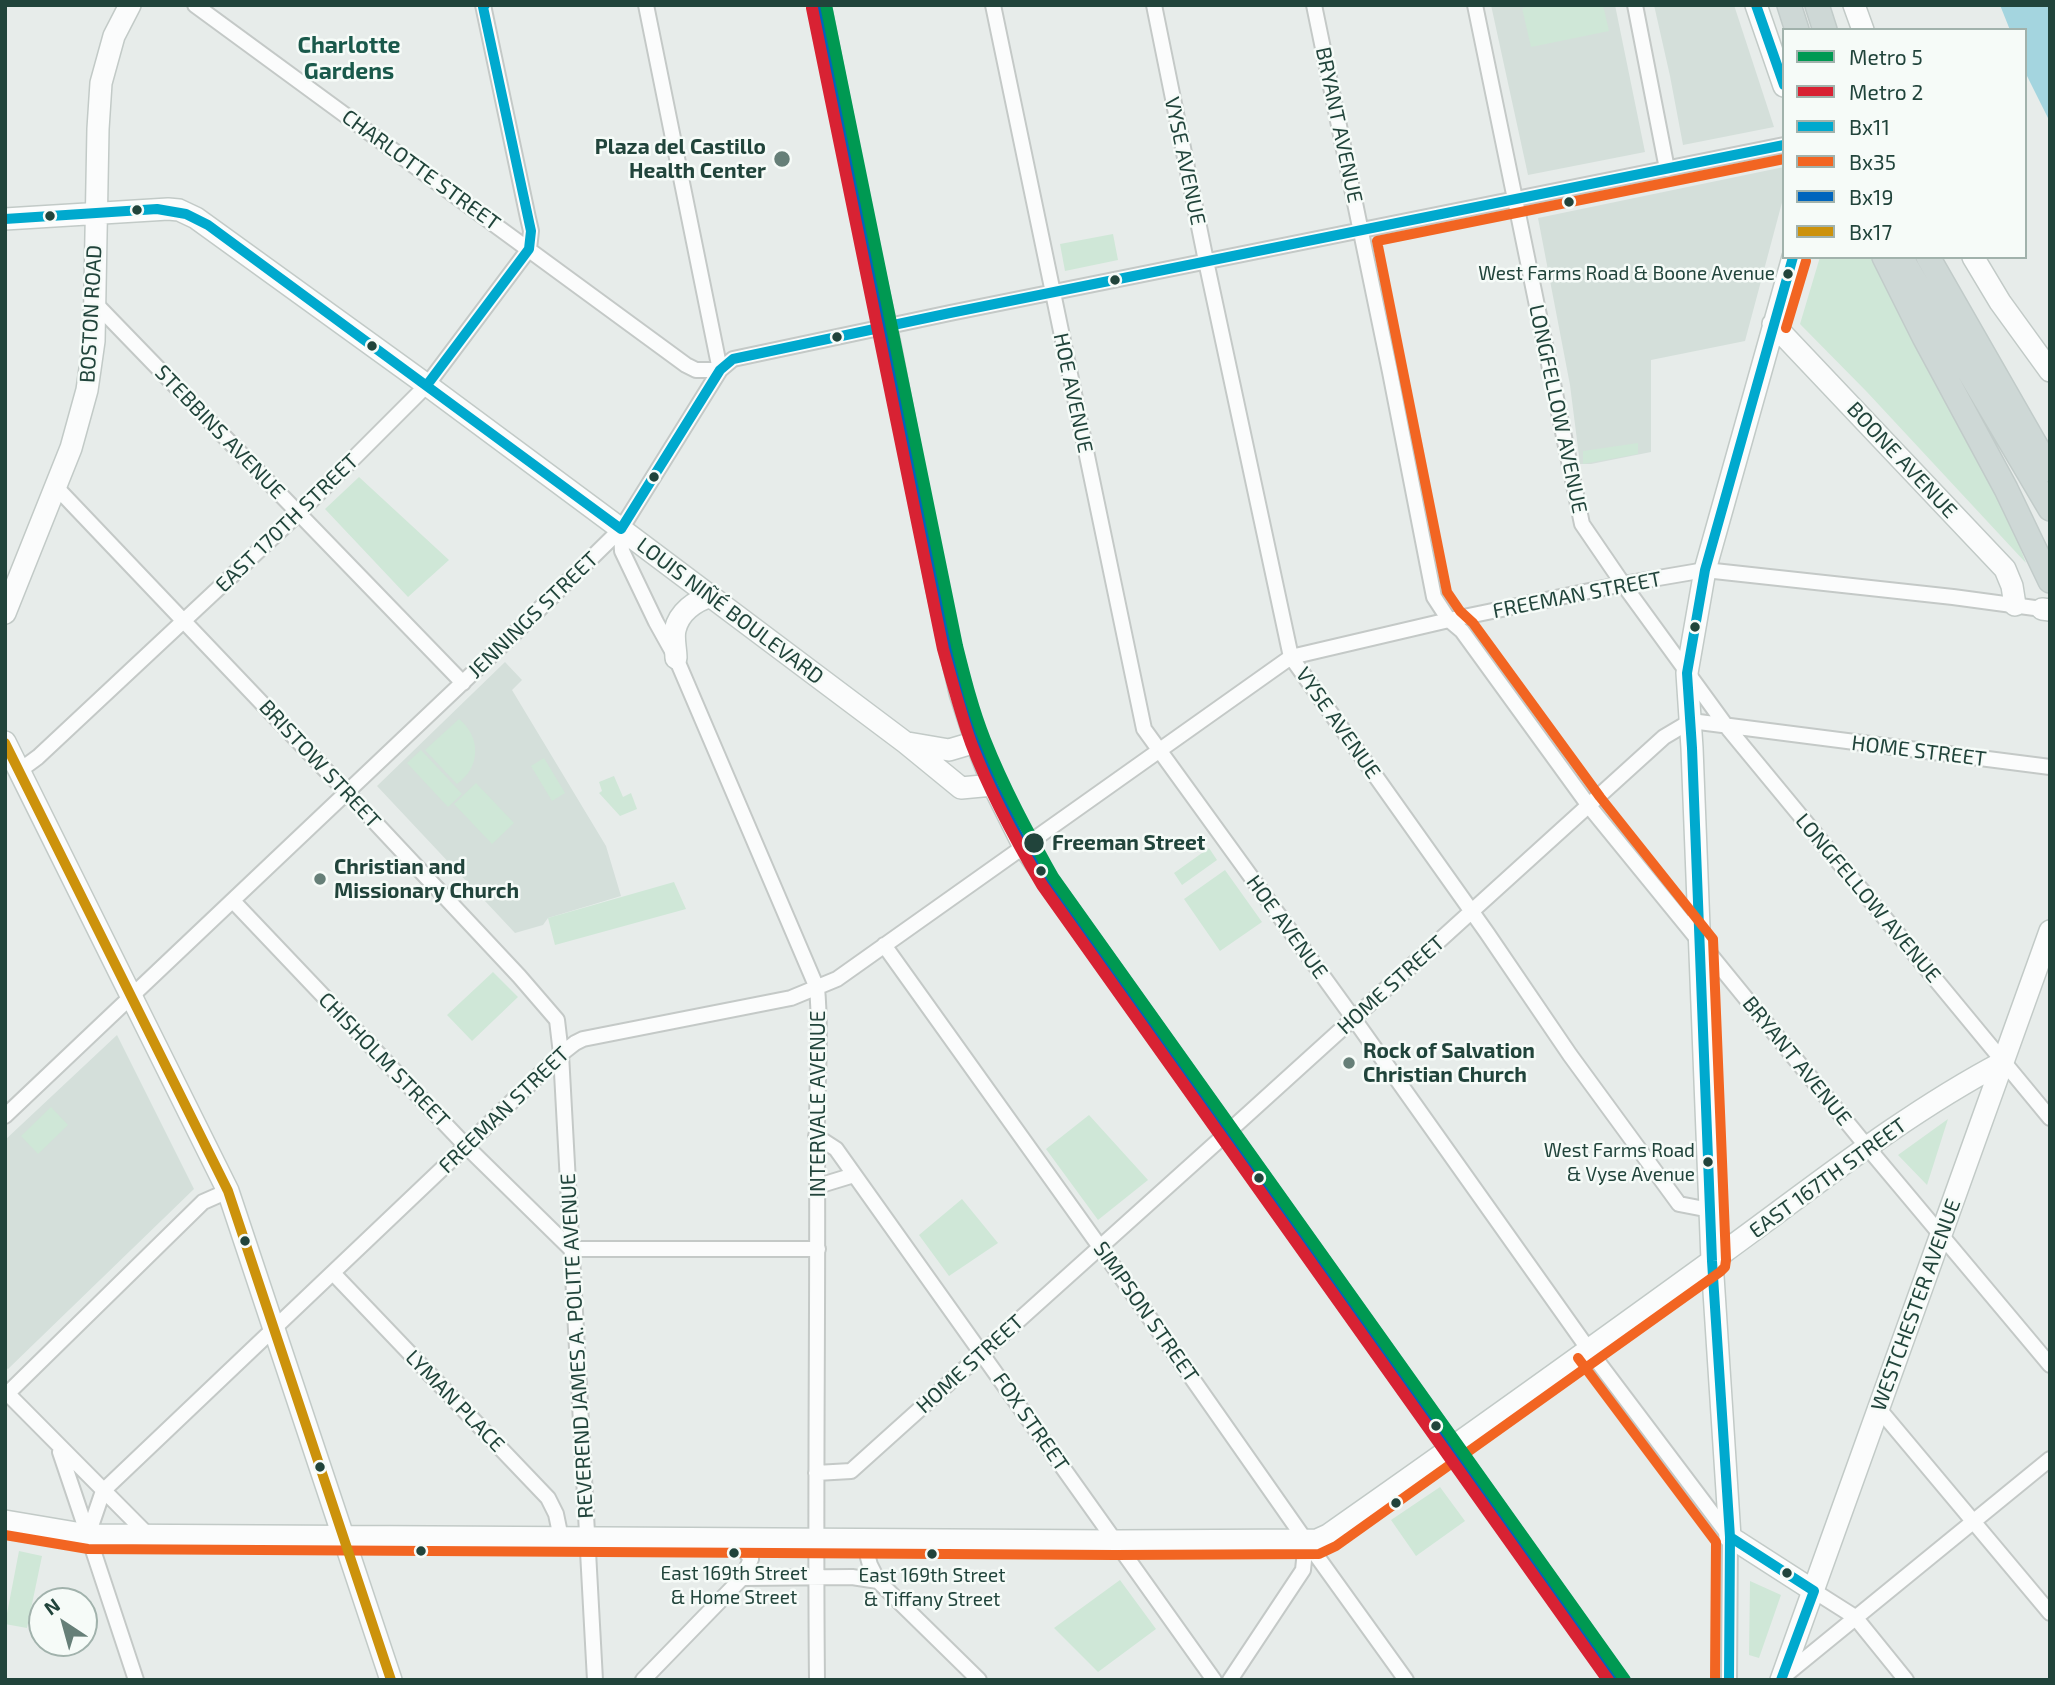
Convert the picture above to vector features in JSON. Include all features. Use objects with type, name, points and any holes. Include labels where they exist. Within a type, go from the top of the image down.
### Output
[{"type":"main road","points":[[1789,5],[1796,28]]},
{"type":"main road","points":[[1816,5],[1824,28]]},
{"type":"main road","points":[[1885,259],[2006,489],[2050,581]]},
{"type":"main road","points":[[1902,259],[2050,509]]},
{"type":"main road","points":[[1929,259],[2050,470]]},
{"type":"street","name":"BOSTON ROAD","points":[[5,613],[56,487],[80,419],[87,390],[94,341],[101,83],[114,36],[130,5]]},
{"type":"street","name":"CHARLOTTE STREET","points":[[195,5],[686,365],[696,370],[720,370]]},
{"type":"street","points":[[646,5],[720,370],[733,359],[1782,145]]},
{"type":"street","points":[[820,5],[960,693],[993,785],[1024,847],[1617,1680]]},
{"type":"street","name":"HOE AVENUE","points":[[993,5],[1144,729],[1589,1350],[1730,1537],[1855,1617],[1906,1680]]},
{"type":"street","name":"VYSE AVENUE","points":[[1154,5],[1291,656],[1570,1055],[1679,1203],[1710,1210]]},
{"type":"street","name":"BRYANT AVENUE","points":[[1314,5],[1434,597],[1449,620],[1462,631],[1589,807],[2050,1366]]},
{"type":"street","name":"LONGFELLOW AVENUE","points":[[1475,5],[1582,524],[1727,727],[2050,1118]]},
{"type":"street","points":[[1635,5],[1667,169]]},
{"type":"street","points":[[1756,5],[1782,80]]},
{"type":"street","points":[[1854,5],[1862,28]]},
{"type":"street","points":[[480,6],[531,231],[529,249]]},
{"type":"street","name":"LOUIS NIÑÉ BOULEVARD","points":[[5,219],[169,209],[179,210],[196,218],[711,596],[961,788],[993,785]]},
{"type":"street","name":"EAST 170TH STREET","points":[[19,771],[38,757],[185,621],[299,513],[427,385],[529,249]]},
{"type":"street","points":[[1730,1680],[1730,1537],[1712,1261],[1687,673],[1705,570],[1792,259]]},
{"type":"street","points":[[1974,259],[2000,302],[2050,371]]},
{"type":"street","name":"STEBBINS AVENUE","points":[[94,302],[463,683]]},
{"type":"street","name":"BOONE AVENUE","points":[[1773,324],[2005,569],[2012,586],[2015,605]]},
{"type":"street","name":"JENNINGS STREET","points":[[5,1116],[463,683],[621,529],[720,370]]},
{"type":"street","name":"BRISTOW STREET","points":[[56,487],[519,976],[557,1020],[561,1054]]},
{"type":"street","name":"INTERVALE AVENUE","points":[[621,529],[622,551],[676,658],[817,988],[817,1680]]},
{"type":"street","name":"FREEMAN STREET","points":[[103,1491],[575,1042],[791,998],[837,979],[1291,656],[1449,620],[1705,570],[2046,610]]},
{"type":"street","points":[[676,658],[674,630],[682,615],[701,600],[711,596]]},
{"type":"street","name":"HOME STREET","points":[[816,1473],[851,1471],[1664,737],[1691,721],[2050,767]]},
{"type":"street","points":[[5,742],[228,1191],[391,1680]]},
{"type":"street","name":"LOUIS NIÑÉ BOULEVARD","points":[[905,743],[949,750],[976,742]]},
{"type":"street","name":"CHISHOLM STREET","points":[[233,901],[466,1146],[571,1249]]},
{"type":"street","name":"WESTCHESTER AVENUE","points":[[1781,1679],[2050,931]]},
{"type":"street","name":"SIMPSON STREET","points":[[884,945],[1406,1680]]},
{"type":"street","name":"REVEREND JAMES A. POLITE AVENUE","points":[[561,1054],[595,1680]]},
{"type":"street","name":"EAST 167TH STREET","points":[[1306,1541],[1328,1535],[1868,1148],[1960,1084],[2003,1062]]},
{"type":"street","name":"FOX STREET","points":[[817,1136],[836,1149],[1214,1680]]},
{"type":"street","points":[[818,1186],[854,1175]]},
{"type":"street","points":[[148,1535],[6,1393],[203,1202],[228,1191]]},
{"type":"street","points":[[571,1249],[818,1249]]},
{"type":"street","name":"LYMAN PLACE","points":[[333,1273],[548,1498],[556,1514],[562,1538]]},
{"type":"street","points":[[1879,1409],[2050,1613]]},
{"type":"street","points":[[59,1447],[136,1680]]},
{"type":"street","points":[[1781,1679],[2050,1459]]},
{"type":"street","points":[[88,1535],[103,1491]]},
{"type":"street","points":[[5,1521],[88,1535],[1306,1541],[1303,1570],[1230,1680]]},
{"type":"street","points":[[643,1680],[742,1578],[751,1559],[736,1539]]},
{"type":"street","points":[[863,1539],[870,1565],[878,1581],[979,1680]]},
{"type":"street","points":[[742,1578],[852,1577],[878,1581]]},
{"type":"shaded area","points":[[1491,5],[1615,5],[1645,152],[1528,175]]},
{"type":"shaded area","points":[[1654,5],[1734,5],[1774,127],[1683,145]]},
{"type":"shaded area","points":[[1782,167],[1782,202],[1745,341],[1651,360],[1651,452],[1580,464],[1570,385],[1538,218]]},
{"type":"shaded area","points":[[505,662],[522,680],[512,690],[606,846],[621,896],[548,918],[543,925],[515,933],[377,786]]},
{"type":"shaded area","points":[[117,1035],[194,1189],[8,1369],[5,1367],[5,1140]]},
{"type":"green space","points":[[1536,5],[1603,5],[1609,31],[1531,47],[1522,8]]},
{"type":"green space","points":[[1113,234],[1118,260],[1065,271],[1060,244]]},
{"type":"green space","points":[[1819,259],[1874,259],[2009,519],[2026,563],[1867,392],[1800,324]]},
{"type":"green space","points":[[1638,443],[1638,454],[1583,464],[1583,451]]},
{"type":"green space","points":[[359,477],[449,560],[408,597],[325,509]]},
{"type":"green space","points":[[459,719],[471,734],[475,752],[471,769],[457,784],[425,750]]},
{"type":"green space","points":[[421,750],[462,794],[448,807],[407,763]]},
{"type":"green space","points":[[544,758],[565,793],[552,801],[531,766]]},
{"type":"green space","points":[[614,776],[623,797],[631,793],[637,809],[620,816],[599,793],[602,791],[599,782]]},
{"type":"green space","points":[[476,783],[514,823],[492,844],[454,804]]},
{"type":"green space","points":[[1209,848],[1217,860],[1182,885],[1174,873]]},
{"type":"green space","points":[[1225,870],[1262,922],[1220,951],[1184,899]]},
{"type":"green space","points":[[674,882],[686,909],[555,945],[548,918]]},
{"type":"green space","points":[[493,972],[518,997],[472,1041],[447,1015]]},
{"type":"green space","points":[[51,1107],[68,1125],[38,1154],[21,1136]]},
{"type":"green space","points":[[1089,1115],[1148,1180],[1098,1220],[1046,1149]]},
{"type":"green space","points":[[1948,1119],[1927,1185],[1898,1155]]},
{"type":"green space","points":[[962,1199],[998,1243],[949,1276],[919,1235]]},
{"type":"green space","points":[[1440,1487],[1465,1521],[1416,1556],[1391,1520]]},
{"type":"green space","points":[[19,1551],[42,1556],[36,1587],[28,1587],[27,1628],[5,1624]]},
{"type":"green space","points":[[1120,1580],[1156,1629],[1098,1672],[1054,1628]]},
{"type":"green space","points":[[1750,1581],[1781,1595],[1759,1658],[1749,1655]]},
{"type":"water","points":[[2000,5],[2050,5],[2050,122],[2027,76],[2027,28],[2009,28]]},
{"type":"metro line","name":"5","points":[[826,5],[957,646],[981,729],[1008,793],[1053,877],[1625,1680]]},
{"type":"metro line","name":"2","points":[[812,8],[943,649],[971,743],[995,798],[1042,885],[1608,1680]]},
{"type":"transit line","name":"Bx11","points":[[427,385],[529,249],[531,231],[483,7],[485,5]]},
{"type":"transit line","name":"Bx19","points":[[820,5],[960,693],[993,785],[1024,847],[1617,1680]]},
{"type":"transit line","name":"Bx11","points":[[1756,5],[1782,79]]},
{"type":"transit line","name":"Bx11","points":[[5,219],[157,209],[186,214],[208,225],[621,529],[720,370],[733,359],[1782,145]]},
{"type":"transit line","name":"Bx35","points":[[5,1535],[88,1549],[1319,1554],[1336,1546],[1720,1272],[1725,1267],[1726,1260],[1713,939],[1600,797],[1473,623],[1460,611],[1447,592],[1377,241],[1782,159]]},
{"type":"transit line","name":"Bx11","points":[[1729,1680],[1730,1537],[1712,1261],[1687,673],[1705,570],[1792,259]]},
{"type":"transit line","name":"Bx35","points":[[1786,328],[1806,261]]},
{"type":"transit line","name":"Bx17","points":[[5,743],[228,1191],[391,1680]]},
{"type":"transit line","name":"Bx35","points":[[1578,1358],[1716,1542],[1715,1680]]},
{"type":"transit line","name":"Bx11","points":[[1730,1537],[1814,1591]]},
{"type":"transit line","name":"Bx11","points":[[1781,1680],[1814,1591]]},
{"type":"place","name":"Plaza del Castillo Health Center","points":[[782,159]]},
{"type":"place","name":"West Farms Road & Boone Avenue","points":[[1788,274]]},
{"type":"place","name":"Freeman Street","points":[[1034,843]]},
{"type":"place","name":"Christian and Missionary Church","points":[[320,879]]},
{"type":"place","name":"Rock of Salvation Christian Church","points":[[1349,1063]]},
{"type":"place","name":"West Farms Road & Vyse Avenue","points":[[1708,1162]]},
{"type":"place","name":"East 169th Street & Home Street","points":[[734,1553]]},
{"type":"place","name":"East 169th Street & Tiffany Street","points":[[932,1554]]},
{"type":"district","name":"Charlotte Gardens","points":[[349,58]]}]
